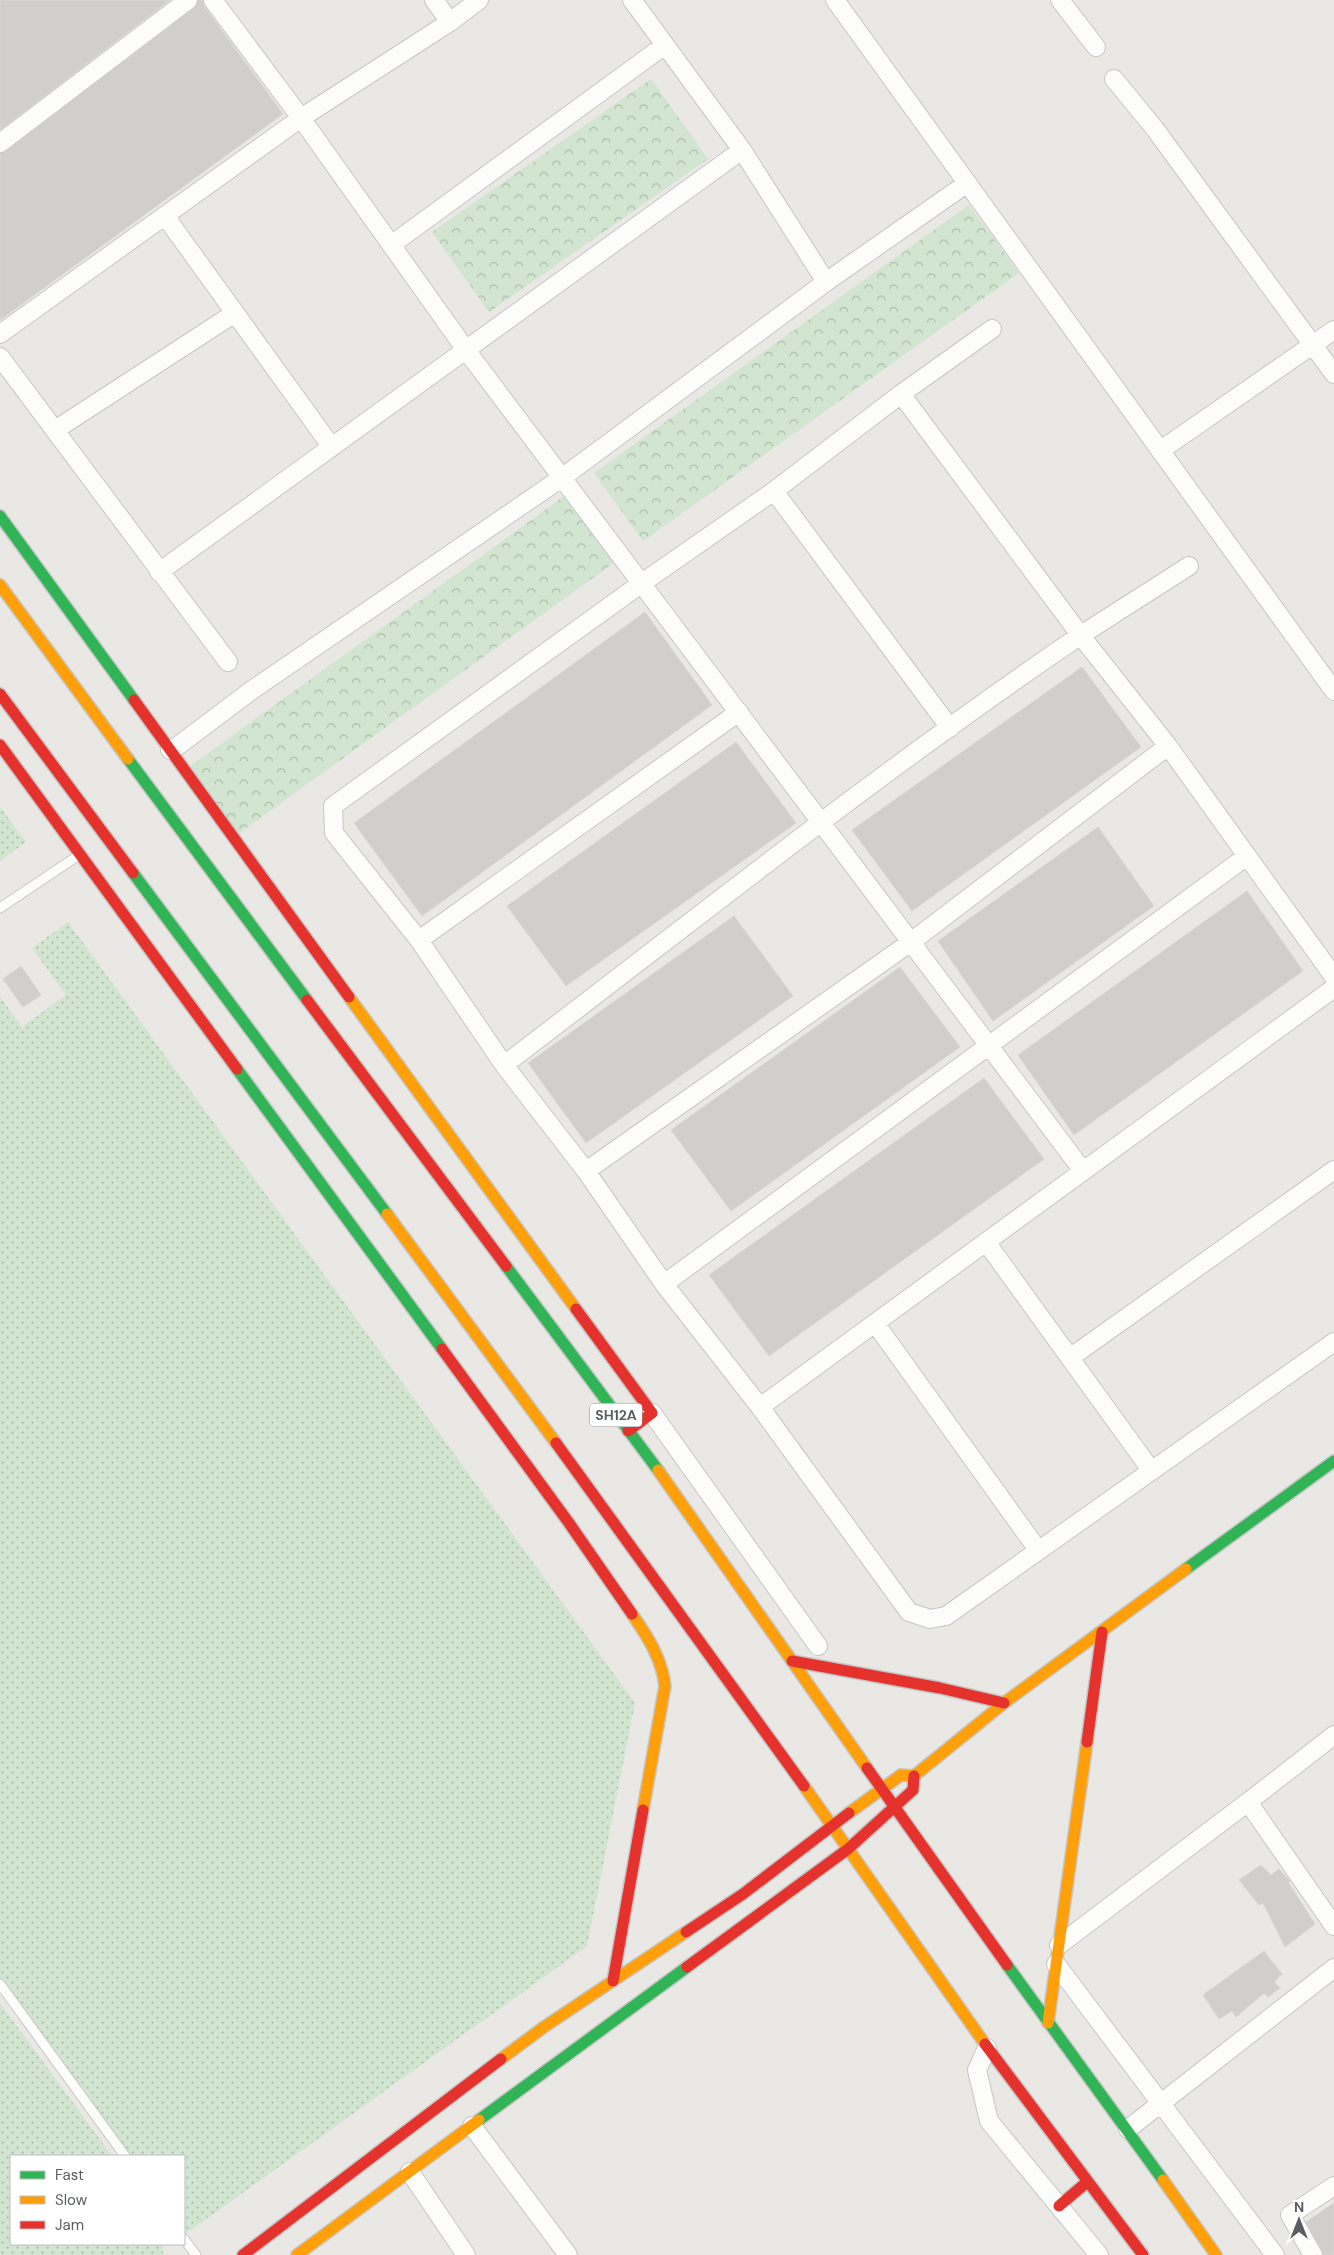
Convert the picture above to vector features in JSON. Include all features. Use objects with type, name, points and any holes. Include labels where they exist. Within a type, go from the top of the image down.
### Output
[{"type":"main road","points":[[0,516],[652,1413],[628,1431]]},
{"type":"main road","name":"SH12A","points":[[0,585],[162,806],[628,1431],[1048,2023],[1128,2129],[1216,2255]]},
{"type":"main road","points":[[0,694],[833,1826],[987,2048],[1142,2255]]},
{"type":"main road","points":[[0,745],[550,1491],[646,1634],[663,1668],[665,1686],[613,1981]]},
{"type":"main road","points":[[243,2255],[544,2027],[743,1894],[881,1788],[901,1775],[914,1776],[1004,1703],[1334,1461]]},
{"type":"main road","points":[[1048,2023],[1102,1632]]},
{"type":"main road","points":[[792,1661],[940,1688],[1004,1703]]},
{"type":"main road","points":[[297,2255],[848,1849],[913,1790],[914,1776]]},
{"type":"main road","points":[[1059,2206],[1087,2182]]},
{"type":"street","points":[[0,143],[188,0]]},
{"type":"street","points":[[213,0],[301,118],[466,350],[1083,1171]]},
{"type":"street","points":[[434,0],[450,22]]},
{"type":"street","points":[[0,334],[301,118],[450,22],[479,0]]},
{"type":"street","points":[[632,0],[742,150],[826,282]]},
{"type":"street","points":[[834,0],[1332,685]]},
{"type":"street","points":[[1060,0],[1096,47]]},
{"type":"street","points":[[391,245],[665,46]]},
{"type":"street","points":[[1114,79],[1155,128],[1334,374]]},
{"type":"street","points":[[159,572],[742,150]]},
{"type":"street","points":[[170,750],[252,690],[564,478],[826,282],[966,184]]},
{"type":"street","points":[[165,216],[331,446]]},
{"type":"street","points":[[55,430],[235,313]]},
{"type":"street","points":[[992,329],[901,394],[774,491],[642,583],[333,806],[334,832],[419,940],[504,1065],[586,1171],[664,1284],[760,1407],[909,1612],[918,1617],[930,1619],[946,1616],[1334,1342]]},
{"type":"street","points":[[1161,450],[1334,330]]},
{"type":"street","points":[[0,357],[228,662]]},
{"type":"street","points":[[901,394],[1081,636],[1168,746],[1334,977]]},
{"type":"street","points":[[774,491],[950,728]]},
{"type":"street","points":[[504,1065],[950,728],[1081,636],[1188,566]]},
{"type":"street","points":[[419,940],[739,712]]},
{"type":"street","points":[[586,1171],[912,942],[1168,746]]},
{"type":"street","points":[[664,1284],[1247,856]]},
{"type":"street","points":[[760,1407],[1334,988]]},
{"type":"street","points":[[1071,1357],[1334,1170]]},
{"type":"street","points":[[986,1242],[1151,1470]]},
{"type":"street","points":[[875,1323],[1038,1550]]},
{"type":"street","points":[[652,1413],[818,1646]]},
{"type":"street","points":[[1059,1945],[1334,1735]]},
{"type":"street","points":[[1248,1802],[1334,1926]]},
{"type":"street","points":[[1056,1964],[1100,2026],[1162,2102],[1275,2255]]},
{"type":"street","points":[[1128,2129],[1334,1968]]},
{"type":"street","points":[[987,2048],[977,2070],[989,2121],[1099,2255]]},
{"type":"street","points":[[472,2126],[568,2255]]},
{"type":"street","points":[[410,2172],[466,2255]]},
{"type":"street","points":[[1313,2255],[1290,2215],[1334,2186]]},
{"type":"lane","points":[[0,908],[80,854]]},
{"type":"lane","points":[[0,1984],[124,2155]]},
{"type":"lane","points":[[185,2240],[196,2255]]},
{"type":"green space","points":[[651,79],[708,159],[489,312],[432,232]]},
{"type":"green space","points":[[969,205],[1019,273],[643,541],[594,473]]},
{"type":"green space","points":[[566,495],[615,562],[231,839],[182,772]]},
{"type":"green space","points":[[0,807],[26,842],[0,861]]},
{"type":"green space","points":[[68,922],[635,1703],[587,1946],[185,2234],[185,2155],[119,2155],[0,1990],[0,997],[22,1027],[66,995],[32,948]]},
{"type":"green space","points":[[0,2003],[111,2155],[10,2155],[10,2245],[163,2245],[163,2255],[0,2255]]},
{"type":"building","points":[[0,0],[170,0],[0,130]]},
{"type":"building","points":[[198,0],[203,0],[204,6],[283,114],[0,320],[0,153],[6,151],[194,8]]},
{"type":"building","points":[[645,612],[712,705],[422,916],[354,823]]},
{"type":"building","points":[[1082,667],[1141,747],[912,911],[852,830]]},
{"type":"building","points":[[736,742],[796,823],[566,986],[507,906]]},
{"type":"building","points":[[1098,827],[1154,906],[993,1021],[938,941]]},
{"type":"building","points":[[1247,891],[1303,971],[1074,1135],[1018,1055]]},
{"type":"building","points":[[734,916],[793,996],[586,1143],[528,1063]]},
{"type":"building","points":[[21,966],[41,995],[23,1007],[3,979]]},
{"type":"building","points":[[900,967],[960,1047],[731,1211],[671,1130]]},
{"type":"building","points":[[984,1078],[1044,1159],[769,1356],[709,1275]]},
{"type":"building","points":[[1261,1865],[1271,1875],[1279,1869],[1290,1881],[1288,1882],[1315,1924],[1285,1947],[1263,1903],[1259,1905],[1239,1880]]},
{"type":"building","points":[[1264,1951],[1282,1974],[1274,1982],[1280,1988],[1268,1997],[1264,1993],[1236,2017],[1232,2011],[1219,2019],[1203,1995]]},
{"type":"building","points":[[1334,2203],[1334,2255],[1324,2255],[1306,2222]]},
{"type":"traffic: fast","points":[[0,516],[134,700]]},
{"type":"traffic: fast","points":[[128,759],[307,1000]]},
{"type":"traffic: fast","points":[[133,873],[387,1214]]},
{"type":"traffic: fast","points":[[237,1069],[442,1349]]},
{"type":"traffic: fast","points":[[506,1266],[658,1470]]},
{"type":"traffic: fast","points":[[1186,1569],[1334,1461]]},
{"type":"traffic: fast","points":[[1007,1965],[1163,2180]]},
{"type":"traffic: fast","points":[[479,2120],[687,1967]]},
{"type":"traffic: slow","points":[[0,585],[128,759]]},
{"type":"traffic: slow","points":[[349,997],[576,1309]]},
{"type":"traffic: slow","points":[[387,1214],[556,1443]]},
{"type":"traffic: slow","points":[[658,1470],[867,1768]]},
{"type":"traffic: slow","points":[[849,1813],[901,1775],[914,1776],[1004,1703],[1186,1569]]},
{"type":"traffic: slow","points":[[632,1614],[653,1648],[661,1667],[665,1686],[643,1810]]},
{"type":"traffic: slow","points":[[1048,2023],[1087,1742]]},
{"type":"traffic: slow","points":[[804,1786],[985,2044]]},
{"type":"traffic: slow","points":[[501,2059],[544,2027],[686,1932]]},
{"type":"traffic: slow","points":[[297,2255],[479,2120]]},
{"type":"traffic: slow","points":[[1163,2180],[1216,2255]]},
{"type":"traffic: jam","points":[[0,694],[133,873]]},
{"type":"traffic: jam","points":[[134,700],[349,997]]},
{"type":"traffic: jam","points":[[0,745],[237,1069]]},
{"type":"traffic: jam","points":[[307,1000],[506,1266]]},
{"type":"traffic: jam","points":[[576,1309],[652,1413]]},
{"type":"traffic: jam","points":[[442,1349],[569,1523],[632,1614]]},
{"type":"traffic: jam","points":[[628,1431],[652,1413]]},
{"type":"traffic: jam","points":[[556,1443],[804,1786]]},
{"type":"traffic: jam","points":[[1087,1742],[1102,1632]]},
{"type":"traffic: jam","points":[[792,1661],[940,1688],[1004,1703]]},
{"type":"traffic: jam","points":[[867,1768],[1007,1965]]},
{"type":"traffic: jam","points":[[687,1967],[848,1849],[913,1790],[914,1776]]},
{"type":"traffic: jam","points":[[613,1981],[643,1810]]},
{"type":"traffic: jam","points":[[686,1932],[743,1894],[849,1813]]},
{"type":"traffic: jam","points":[[985,2044],[1143,2255]]},
{"type":"traffic: jam","points":[[243,2255],[501,2059]]},
{"type":"traffic: jam","points":[[1059,2206],[1087,2182]]}]
